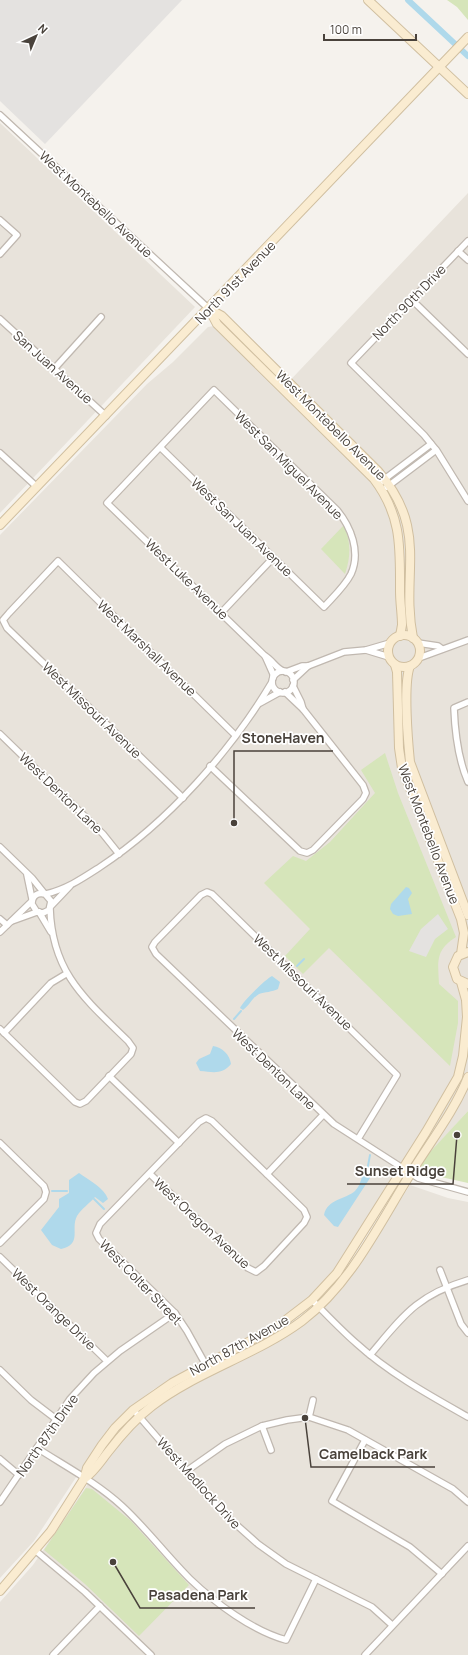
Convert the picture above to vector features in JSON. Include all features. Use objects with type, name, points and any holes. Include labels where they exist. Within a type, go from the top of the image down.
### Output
[{"type":"street","points":[[368,0],[468,94]]},
{"type":"street","name":"North 91st Avenue","points":[[0,525],[209,309],[468,37]]},
{"type":"street","name":"West Montebello Avenue","points":[[0,115],[209,309],[222,316],[388,482],[404,514],[409,530],[411,546],[410,615],[415,640]]},
{"type":"street","points":[[0,220],[17,235],[0,254]]},
{"type":"street","name":"North 90th Drive","points":[[431,444],[351,363],[468,241]]},
{"type":"street","points":[[458,251],[468,260]]},
{"type":"street","points":[[412,300],[468,354]]},
{"type":"street","name":"West Montebello Avenue","points":[[209,309],[216,324],[380,487],[395,517],[400,545],[402,625],[400,636]]},
{"type":"street","points":[[54,369],[101,317]]},
{"type":"street","name":"San Juan Avenue","points":[[0,319],[106,416]]},
{"type":"street","name":"West San Miguel Avenue","points":[[160,447],[214,390],[338,510],[352,534],[354,563],[351,573],[345,583],[324,607]]},
{"type":"street","points":[[388,482],[431,444],[468,502]]},
{"type":"street","name":"West Luke Avenue","points":[[160,447],[107,503],[265,656],[270,659],[279,670],[285,671]]},
{"type":"street","name":"West San Juan Avenue","points":[[160,447],[324,607]]},
{"type":"street","points":[[380,487],[436,450]]},
{"type":"street","points":[[0,454],[37,487]]},
{"type":"street","points":[[221,612],[273,558]]},
{"type":"street","name":"West Missouri Avenue","points":[[58,561],[3,620],[7,628],[183,798]]},
{"type":"street","name":"West Marshall Avenue","points":[[58,561],[235,735]]},
{"type":"street","points":[[12,921],[38,912],[46,912],[70,886],[136,841],[183,798],[260,703],[277,673],[302,666],[308,666],[344,652],[366,650],[390,643],[400,636],[406,635],[415,640],[438,646],[442,649]]},
{"type":"street","points":[[415,640],[420,653],[419,658]]},
{"type":"street","points":[[366,650],[388,656],[395,665],[400,667],[410,666],[419,658],[468,640]]},
{"type":"street","points":[[388,656],[388,648],[390,643]]},
{"type":"street","name":"West Luke Avenue","points":[[265,656],[273,674],[272,680]]},
{"type":"street","name":"West Montebello Avenue","points":[[395,665],[398,684],[399,748],[402,768],[461,919],[464,933],[464,953],[456,959],[453,967],[455,975],[464,983]]},
{"type":"street","points":[[260,703],[283,692],[308,666]]},
{"type":"street","name":"West Montebello Avenue","points":[[410,666],[406,679],[410,762],[468,915]]},
{"type":"street","points":[[285,671],[293,683],[303,709]]},
{"type":"street","points":[[210,766],[300,851],[307,853],[313,850],[363,799],[366,793],[363,785],[303,709],[283,692],[274,688],[272,680]]},
{"type":"street","points":[[468,702],[454,708],[455,731],[460,759],[468,782]]},
{"type":"street","name":"West Denton Lane","points":[[0,734],[103,834],[119,854]]},
{"type":"street","points":[[0,847],[50,898],[51,932]]},
{"type":"street","points":[[28,875],[33,907],[51,932],[66,974],[84,999],[133,1048],[131,1054],[86,1101],[80,1104],[75,1102],[2,1031],[51,983],[66,974]]},
{"type":"street","points":[[0,932],[38,893],[45,894],[70,886]]},
{"type":"street","name":"West Missouri Avenue","points":[[207,892],[212,894],[396,1075],[358,1139]]},
{"type":"street","name":"West Denton Lane","points":[[207,892],[201,895],[155,942],[152,948],[323,1115],[411,1173]]},
{"type":"street","points":[[0,919],[7,926]]},
{"type":"street","name":"North 87th Avenue","points":[[84,1479],[93,1473],[122,1434],[140,1416],[164,1398],[274,1339],[302,1320],[337,1273],[458,1077],[463,1056],[467,1017],[464,983]]},
{"type":"street","points":[[109,1076],[179,1143]]},
{"type":"street","name":"North 87th Avenue","points":[[0,1590],[36,1551],[61,1516],[84,1479],[87,1468],[102,1445],[115,1428],[133,1410],[158,1391],[278,1326],[315,1303],[353,1266],[450,1113],[468,1077]]},
{"type":"street","points":[[150,1174],[199,1122],[206,1118],[212,1121],[267,1174],[323,1115]]},
{"type":"street","points":[[0,1144],[44,1186],[46,1192],[44,1199],[0,1243]]},
{"type":"street","points":[[411,1173],[430,1182],[468,1192]]},
{"type":"street","name":"West Oregon Avenue","points":[[150,1174],[248,1268],[256,1272],[264,1266],[299,1229],[307,1217],[304,1210],[267,1174]]},
{"type":"street","name":"West Colter Street","points":[[150,1174],[100,1224],[96,1233],[99,1239],[174,1313],[188,1331],[210,1373]]},
{"type":"street","name":"West Orange Drive","points":[[0,1257],[107,1361]]},
{"type":"street","points":[[440,1270],[461,1324],[468,1333]]},
{"type":"street","points":[[370,1355],[406,1312],[447,1286],[468,1280]]},
{"type":"street","points":[[315,1303],[370,1355],[400,1377],[468,1417]]},
{"type":"street","name":"North 87th Drive","points":[[0,1502],[70,1398],[107,1361],[174,1313]]},
{"type":"street","points":[[0,1370],[31,1400],[56,1419]]},
{"type":"street","points":[[309,1418],[313,1400]]},
{"type":"street","name":"West Medlock Drive","points":[[133,1410],[140,1416],[231,1520],[258,1544],[286,1564],[372,1607],[392,1625]]},
{"type":"street","points":[[188,1470],[225,1444],[262,1426],[287,1420],[309,1418],[348,1430],[453,1489],[468,1502]]},
{"type":"street","points":[[262,1426],[271,1450]]},
{"type":"street","points":[[365,1440],[332,1501],[410,1547],[442,1574]]},
{"type":"street","points":[[37,1448],[121,1505],[191,1580],[216,1601],[272,1636],[286,1640],[316,1579]]},
{"type":"street","points":[[0,1458],[19,1475]]},
{"type":"street","points":[[365,1655],[468,1546]]},
{"type":"street","points":[[36,1551],[80,1587],[151,1655]]},
{"type":"street","points":[[53,1655],[100,1606]]},
{"type":"shaded area","points":[[0,0],[182,0],[45,144],[0,101]]},
{"type":"shaded area","points":[[0,123],[195,307],[0,513]]},
{"type":"shaded area","points":[[468,193],[468,1111],[423,1161],[409,1153],[344,1255],[330,1275],[311,1295],[271,1325],[154,1389],[129,1408],[102,1438],[34,1541],[0,1578],[0,535],[147,384],[173,362],[208,327],[214,326],[280,391]]},
{"type":"shaded area","points":[[438,914],[448,929],[435,939],[426,957],[409,951],[421,929]]},
{"type":"shaded area","points":[[410,1185],[448,1198],[468,1202],[468,1655],[0,1655],[0,1602],[33,1565],[94,1475],[134,1426],[163,1401],[303,1322],[379,1233]]},
{"type":"green space","points":[[447,0],[468,0],[468,20],[457,7]]},
{"type":"green space","points":[[344,525],[349,544],[348,561],[345,574],[321,549]]},
{"type":"green space","points":[[385,753],[398,793],[456,937],[444,947],[438,963],[439,984],[458,1001],[458,1023],[450,1066],[329,948],[303,974],[285,956],[310,929],[264,883],[293,856],[306,861],[330,842],[375,793],[361,770]]},
{"type":"green space","points":[[468,1111],[468,1183],[441,1177],[422,1170],[420,1163]]},
{"type":"green space","points":[[86,1488],[92,1489],[131,1521],[189,1585],[139,1636],[85,1584],[44,1550]]},
{"type":"water","points":[[406,887],[409,888],[412,893],[408,899],[412,914],[398,916],[393,914],[390,909],[391,904]]},
{"type":"water","points":[[272,976],[280,982],[278,989],[259,994],[243,1010],[240,1008],[255,990]]},
{"type":"water","points":[[213,1046],[225,1052],[231,1064],[228,1068],[221,1071],[200,1071],[196,1063],[199,1059],[210,1054]]},
{"type":"water","points":[[366,1169],[372,1171],[370,1178],[338,1227],[334,1226],[324,1215],[326,1210],[333,1202],[355,1191],[359,1186]]},
{"type":"water","points":[[79,1173],[100,1188],[108,1199],[103,1203],[95,1197],[81,1211],[75,1221],[75,1236],[72,1244],[61,1249],[52,1245],[41,1230],[59,1207],[59,1199],[69,1193],[69,1180]]},
{"type":"waterway","points":[[408,0],[468,56]]},
{"type":"waterway","points":[[297,966],[304,959]]},
{"type":"waterway","points":[[234,1019],[241,1011]]},
{"type":"waterway","points":[[367,1171],[370,1155]]},
{"type":"waterway","points":[[52,1191],[67,1191]]},
{"type":"waterway","points":[[94,1199],[104,1209]]},
{"type":"place","name":"StoneHaven","points":[[234,823]]},
{"type":"place","name":"Sunset Ridge","points":[[457,1135]]},
{"type":"place","name":"Camelback Park","points":[[305,1418]]},
{"type":"place","name":"Pasadena Park","points":[[113,1562]]}]
